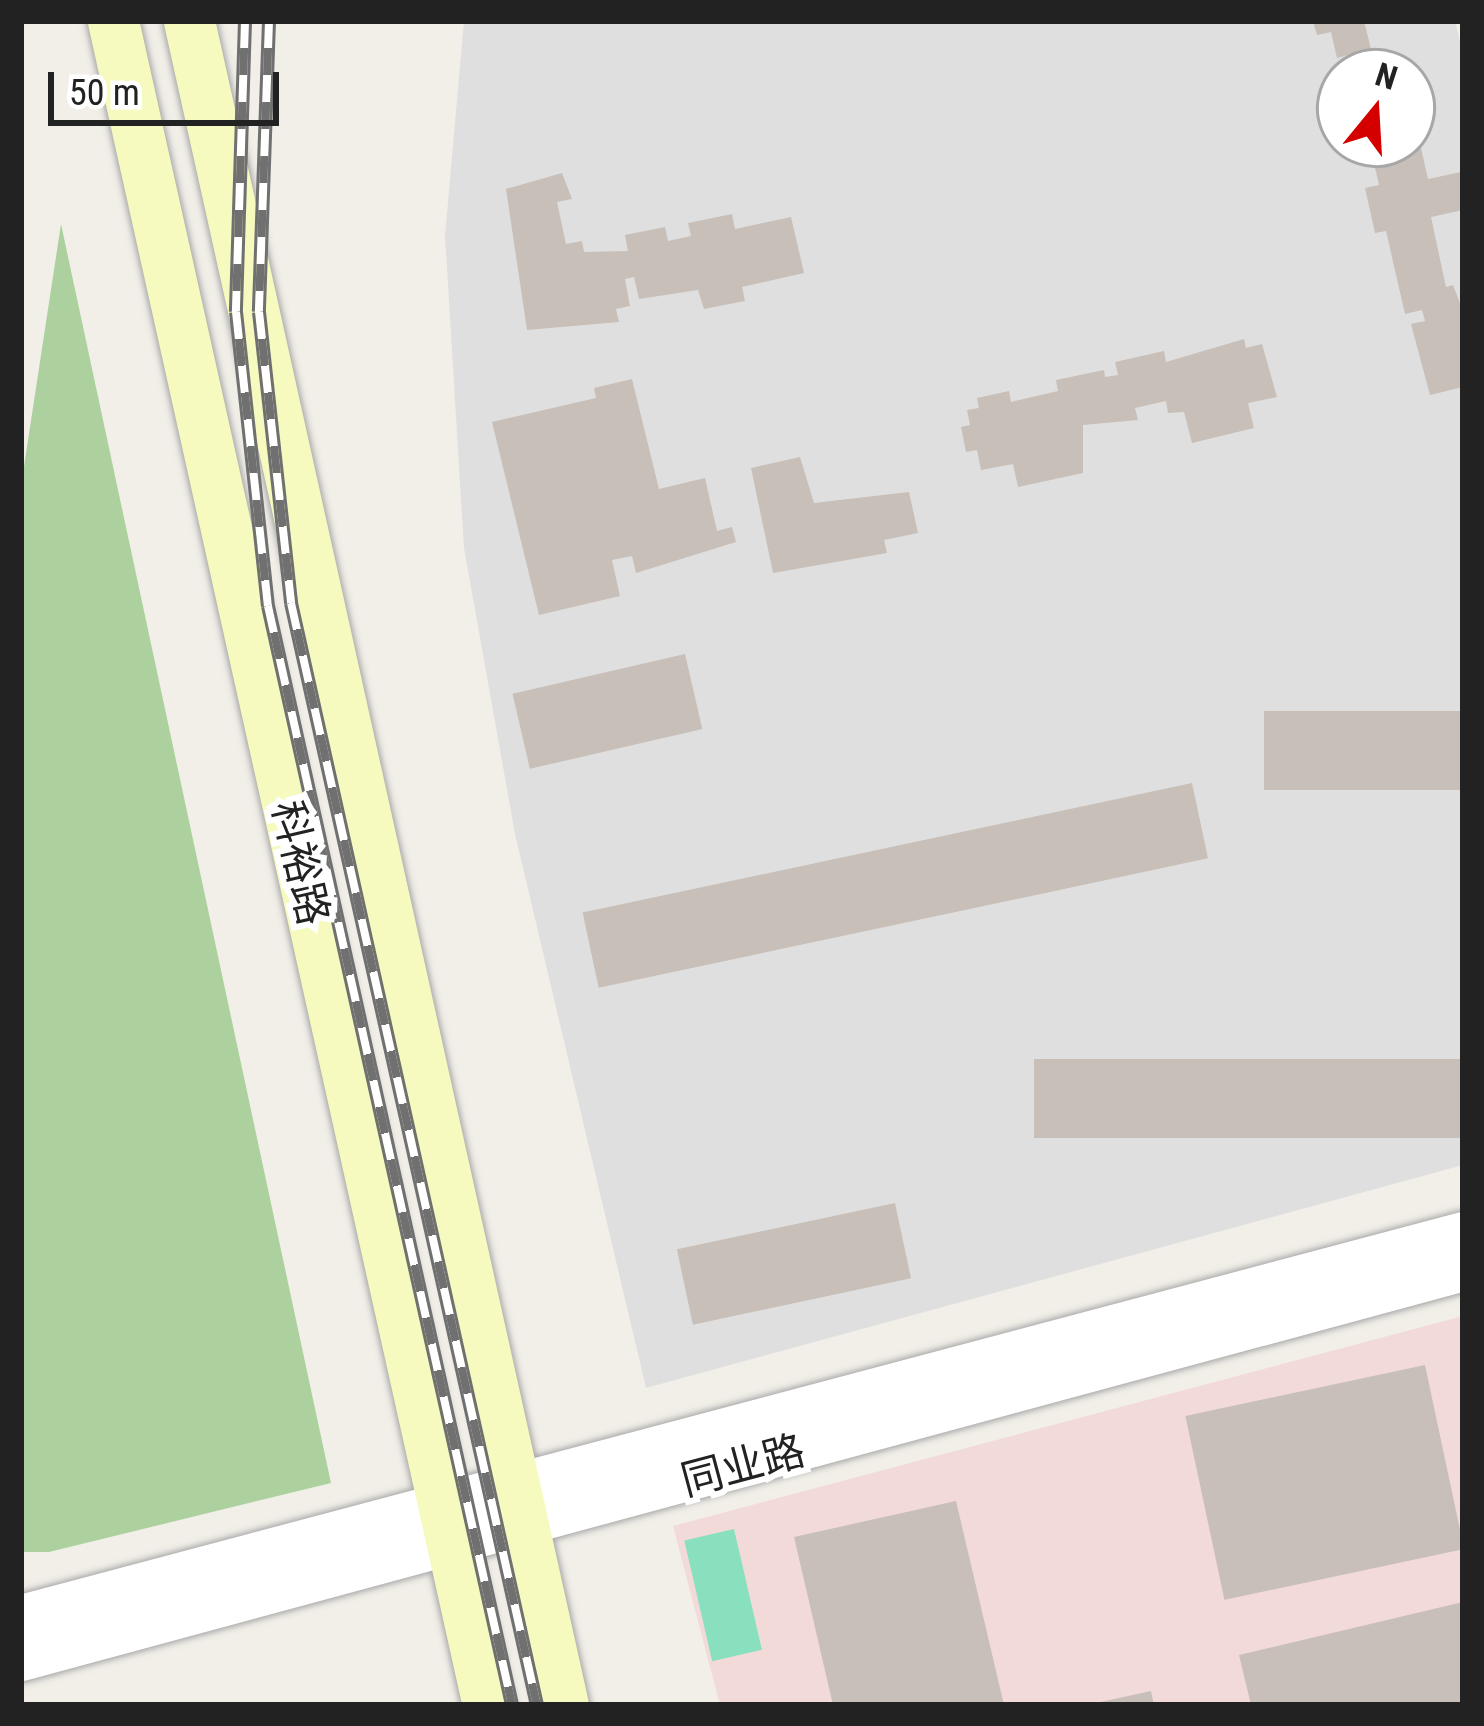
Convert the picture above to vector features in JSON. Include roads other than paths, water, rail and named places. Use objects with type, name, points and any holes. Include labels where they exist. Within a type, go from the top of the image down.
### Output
[{"type":"main road","name":"科裕路","points":[[113,21],[488,1705]]},
{"type":"main road","name":"科裕路","points":[[189,21],[563,1705]]},
{"type":"street","name":"同业路","points":[[520,1508],[1463,1234]]},
{"type":"street","name":"同业路","points":[[21,1658],[448,1527],[1463,1268]]},
{"type":"street","name":"同业路","points":[[21,1617],[448,1527]]},
{"type":"railway","points":[[245,21],[236,312],[268,606],[512,1705]]},
{"type":"railway","points":[[269,21],[259,312],[291,603],[537,1705]]}]
